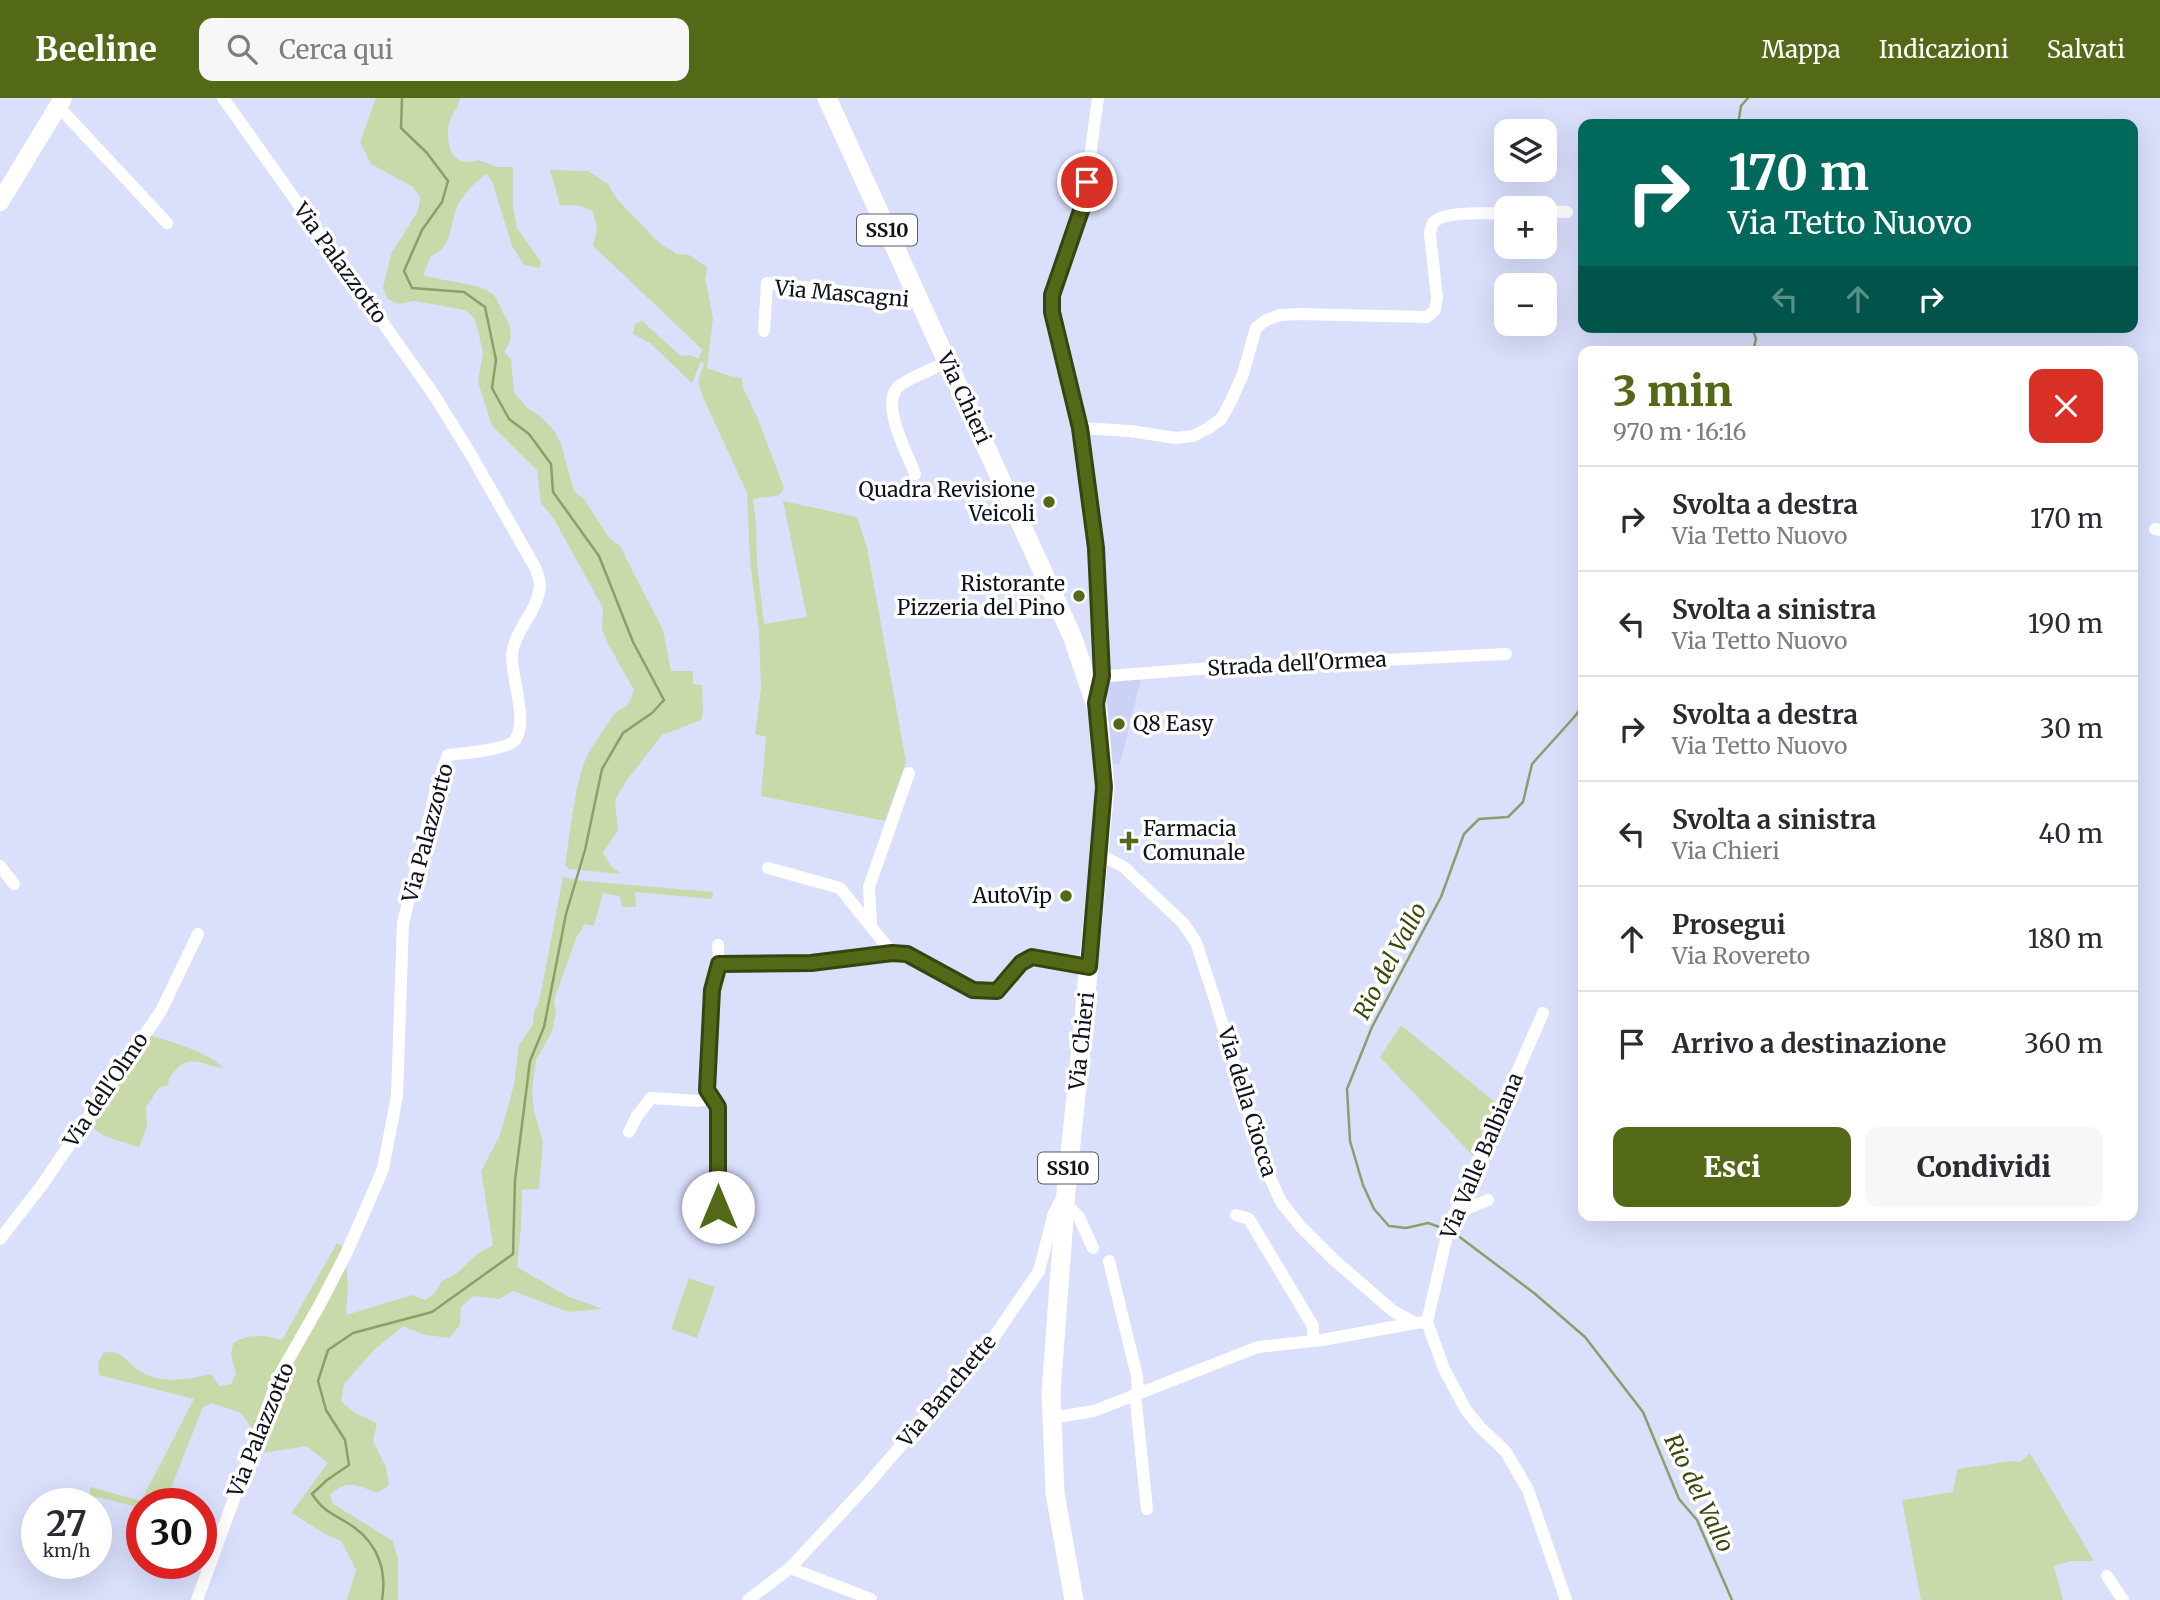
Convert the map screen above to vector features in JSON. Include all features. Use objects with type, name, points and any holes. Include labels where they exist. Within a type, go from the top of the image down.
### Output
[{"type":"main road","name":"Via Chieri","points":[[827,98],[1072,636],[1095,677],[1104,787],[1100,855],[1065,1197],[1052,1369],[1051,1418],[1055,1493],[1074,1600]]},
{"type":"main road","name":"Via Chieri","points":[[1069,1570],[1080,1600]]},
{"type":"street","name":"Via Palazzotto","points":[[197,1600],[279,1376],[342,1263],[383,1170],[397,1096],[403,923],[437,786],[449,755],[510,745],[517,738],[521,720],[512,656],[515,640],[536,599],[540,585],[536,569],[432,392],[223,98]]},
{"type":"street","points":[[1095,677],[1096,548],[1080,428],[1055,331],[1052,295],[1084,202],[1098,98]]},
{"type":"street","points":[[0,202],[61,102],[167,223]]},
{"type":"street","points":[[1557,212],[1567,212]]},
{"type":"street","points":[[1080,428],[1130,431],[1176,438],[1193,436],[1207,429],[1221,419],[1231,401],[1243,374],[1256,328],[1266,320],[1280,315],[1427,317],[1435,310],[1437,298],[1430,234],[1433,224],[1441,218],[1455,215],[1494,214]]},
{"type":"street","name":"Via Mascagni","points":[[764,331],[767,283],[918,300]]},
{"type":"street","points":[[915,474],[892,415],[893,396],[897,387],[947,362]]},
{"type":"street","name":"Strada dell'Ormea","points":[[1095,677],[1199,669],[1506,654]]},
{"type":"street","points":[[871,926],[869,887],[909,773]]},
{"type":"street","name":"Via della Ciocca","points":[[1100,855],[1124,867],[1140,881],[1183,923],[1196,942],[1264,1164],[1281,1202],[1301,1227],[1393,1311],[1421,1323]]},
{"type":"street","points":[[0,866],[14,884]]},
{"type":"street","points":[[768,868],[840,888],[892,953]]},
{"type":"street","name":"Via dell'Olmo","points":[[0,1238],[42,1185],[161,1011],[198,934]]},
{"type":"street","points":[[718,946],[719,964],[712,990],[707,1090],[718,1107],[718,1207]]},
{"type":"street","points":[[719,964],[811,963],[892,953],[907,954],[973,990],[997,991],[1021,963],[1032,957],[1089,967]]},
{"type":"street","name":"Via Valle Balbiana","points":[[1421,1323],[1454,1214],[1543,1013]]},
{"type":"street","points":[[629,1132],[651,1098],[699,1101],[712,1097]]},
{"type":"street","points":[[1065,1197],[1079,1217],[1093,1248]]},
{"type":"street","name":"Via Banchette","points":[[748,1600],[790,1568],[868,1484],[994,1337],[1039,1271],[1054,1213],[1065,1197]]},
{"type":"street","points":[[1454,1214],[1488,1200]]},
{"type":"street","points":[[1236,1215],[1249,1219],[1312,1326],[1313,1340]]},
{"type":"street","points":[[1109,1261],[1137,1376],[1147,1509]]},
{"type":"street","points":[[1051,1418],[1094,1411],[1258,1346],[1421,1323],[1466,1410],[1506,1452],[1523,1479],[1560,1576],[1566,1600]]},
{"type":"street","points":[[790,1568],[871,1599]]},
{"type":"street","points":[[2107,1576],[2123,1600]]},
{"type":"shaded area","points":[[1141,679],[1120,764],[1113,764],[1105,682]]},
{"type":"green space","points":[[376,98],[460,98],[451,117],[448,132],[453,154],[462,161],[478,160],[497,167],[513,167],[513,207],[517,228],[541,262],[539,268],[524,265],[512,246],[492,181],[486,174],[471,187],[459,203],[448,240],[439,252],[431,256],[423,275],[483,289],[496,298],[510,327],[509,343],[504,352],[511,359],[514,392],[527,408],[553,429],[561,444],[574,491],[584,499],[610,539],[620,546],[663,630],[671,671],[693,671],[693,684],[702,685],[701,720],[662,735],[615,800],[618,830],[603,853],[611,866],[621,874],[569,869],[565,865],[576,792],[583,765],[612,717],[627,705],[634,690],[602,629],[603,608],[554,519],[541,503],[537,470],[492,426],[478,382],[483,352],[475,319],[465,310],[414,301],[399,304],[388,299],[383,288],[391,254],[418,211],[420,198],[413,187],[371,164],[360,142]]},
{"type":"green space","points":[[550,170],[588,171],[608,184],[616,198],[659,243],[677,254],[689,255],[708,268],[705,277],[713,318],[707,368],[742,378],[743,388],[758,419],[784,488],[780,495],[753,499],[764,624],[807,617],[783,501],[857,517],[867,547],[906,762],[885,821],[761,796],[766,737],[755,734],[761,689],[747,493],[702,395],[698,381],[704,364],[701,361],[692,383],[650,343],[633,334],[635,324],[642,321],[681,356],[691,355],[698,359],[703,350],[593,246],[597,229],[593,211],[576,205],[560,205]]},
{"type":"green space","points":[[563,877],[713,892],[712,899],[635,892],[636,907],[622,907],[620,896],[603,893],[594,926],[585,924],[577,936],[554,1000],[556,1013],[552,1032],[536,1060],[532,1092],[534,1111],[543,1142],[539,1189],[522,1190],[517,1267],[567,1296],[603,1309],[568,1312],[513,1291],[499,1299],[473,1296],[461,1307],[460,1325],[449,1338],[425,1335],[403,1326],[374,1350],[344,1384],[341,1401],[355,1413],[377,1423],[373,1441],[386,1467],[389,1485],[378,1493],[348,1485],[330,1495],[333,1504],[393,1541],[398,1559],[398,1600],[347,1600],[356,1570],[341,1541],[291,1513],[328,1463],[306,1446],[256,1454],[284,1378],[346,1265],[346,1315],[412,1295],[425,1300],[435,1293],[442,1281],[457,1273],[477,1254],[493,1245],[481,1171],[500,1135],[514,1085],[519,1045],[533,1024]]},
{"type":"green space","points":[[1401,1025],[1496,1103],[1473,1156],[1380,1057]]},
{"type":"green space","points":[[149,1035],[198,1052],[224,1068],[193,1061],[181,1065],[170,1076],[168,1085],[159,1088],[146,1107],[147,1127],[139,1147],[107,1136],[91,1125]]},
{"type":"green space","points":[[337,1243],[345,1248],[253,1430],[241,1413],[212,1403],[203,1407],[171,1488],[148,1488],[194,1399],[99,1375],[98,1363],[103,1353],[121,1355],[139,1371],[153,1377],[178,1380],[211,1374],[219,1386],[231,1384],[236,1374],[231,1355],[233,1343],[257,1336],[282,1340]]},
{"type":"green space","points":[[689,1278],[715,1287],[697,1338],[671,1329]]},
{"type":"green space","points":[[2030,1453],[2094,1561],[2071,1561],[2054,1566],[2063,1600],[1921,1600],[1902,1500],[1953,1492],[1957,1469],[2020,1462]]},
{"type":"green space","points":[[112,1493],[126,1497],[126,1504],[112,1501]]},
{"type":"waterway","points":[[382,1600],[382,1569],[370,1542],[355,1528],[327,1510],[312,1494],[349,1465],[345,1440],[326,1410],[318,1381],[328,1350],[353,1333],[432,1312],[513,1254],[515,1180],[530,1061],[544,1027],[566,914],[585,850],[602,769],[623,733],[652,713],[664,700],[633,642],[599,556],[553,492],[551,464],[529,434],[509,419],[492,388],[496,360],[485,307],[464,292],[412,288],[404,271],[422,230],[442,202],[448,181],[427,153],[401,128],[402,98]]},
{"type":"waterway","name":"Rio del Vallo","points":[[1739,119],[1741,106],[1748,98]]},
{"type":"waterway","name":"Rio del Vallo","points":[[1754,333],[1754,346]]},
{"type":"waterway","name":"Rio del Vallo","points":[[1445,1229],[1428,1223],[1406,1228],[1389,1226],[1374,1209],[1363,1185],[1350,1141],[1347,1089],[1372,1027],[1441,897],[1464,834],[1479,819],[1508,817],[1523,802],[1532,764],[1578,712]]},
{"type":"waterway","name":"Rio del Vallo","points":[[1453,1232],[1534,1293],[1585,1337],[1643,1412],[1679,1499],[1697,1520],[1732,1600]]},
{"type":"place","name":"Quadra Revisione Veicoli","points":[[1049,502]]},
{"type":"place","name":"Ristorante Pizzeria del Pino","points":[[1079,596]]},
{"type":"place","name":"Q8 Easy","points":[[1119,724]]},
{"type":"place","name":"Farmacia Comunale","points":[[1129,841]]},
{"type":"place","name":"AutoVip","points":[[1066,896]]},
{"type":"route","points":[[718,1207],[718,1107],[707,1090],[712,990],[719,964],[811,963],[892,953],[907,954],[973,990],[997,991],[1021,963],[1032,957],[1089,967],[1104,787],[1096,703],[1102,676],[1096,548],[1080,428],[1052,312],[1052,295],[1084,202],[1087,182]]}]
